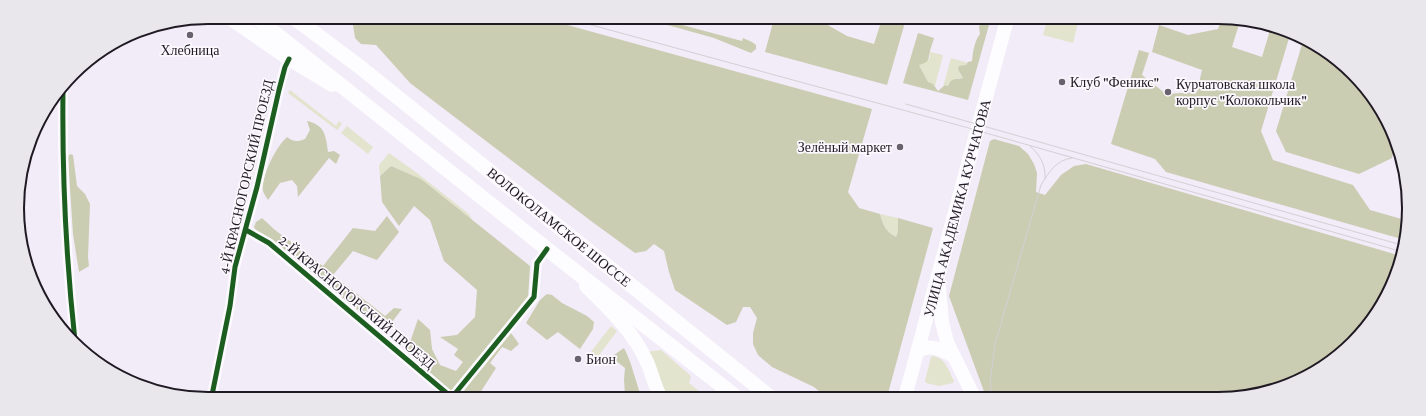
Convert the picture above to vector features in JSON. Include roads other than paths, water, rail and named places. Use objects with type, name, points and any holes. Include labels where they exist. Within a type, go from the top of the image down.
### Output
[{"type":"main road","name":"ВОЛОКОЛАМСКОЕ ШОССЕ","points":[[238,24],[289,59],[369,108]]},
{"type":"main road","name":"ВОЛОКОЛАМСКОЕ ШОССЕ","points":[[264,24],[730,392]]},
{"type":"main road","name":"ВОЛОКОЛАМСКОЕ ШОССЕ","points":[[302,24],[348,58],[765,392]]},
{"type":"main road","name":"ВОЛОКОЛАМСКОЕ ШОССЕ","points":[[312,24],[348,58]]},
{"type":"main road","name":"УЛИЦА АКАДЕМИКА КУРЧАТОВА","points":[[906,392],[1007,24]]},
{"type":"main road","points":[[550,251],[618,318],[633,337],[647,362],[658,392]]},
{"type":"main road","points":[[938,276],[942,322],[947,342],[971,392]]},
{"type":"main road","points":[[917,352],[922,349],[932,347],[952,354]]},
{"type":"street","name":"4-Й КРАСНОГОРСКИЙ ПРОЕЗД","points":[[213,392],[230,306],[235,267],[257,187],[279,90],[285,67],[289,59]]},
{"type":"street","points":[[64,94],[63,140],[68,267],[74,334]]},
{"type":"street","name":"2-Й КРАСНОГОРСКИЙ ПРОЕЗД","points":[[246,230],[269,243],[445,392]]},
{"type":"street","points":[[456,392],[534,297],[537,263],[550,251]]},
{"type":"tram line","points":[[588,24],[965,127],[1397,250]]},
{"type":"tram line","points":[[906,104],[1398,244]]},
{"type":"tram line","points":[[1030,146],[1042,161],[1045,179]]},
{"type":"tram line","points":[[991,392],[990,382],[995,344],[1041,185],[1050,171],[1057,164],[1066,159],[1072,158]]},
{"type":"place","name":"Хлебница","points":[[190,35]]},
{"type":"place","name":"Клуб \"Феникс\"","points":[[1062,82]]},
{"type":"place","name":"Курчатовская школа корпус \"Колокольчик\"","points":[[1168,92]]},
{"type":"place","name":"Зелёный маркет","points":[[900,147]]},
{"type":"place","name":"Бион","points":[[578,359]]}]
